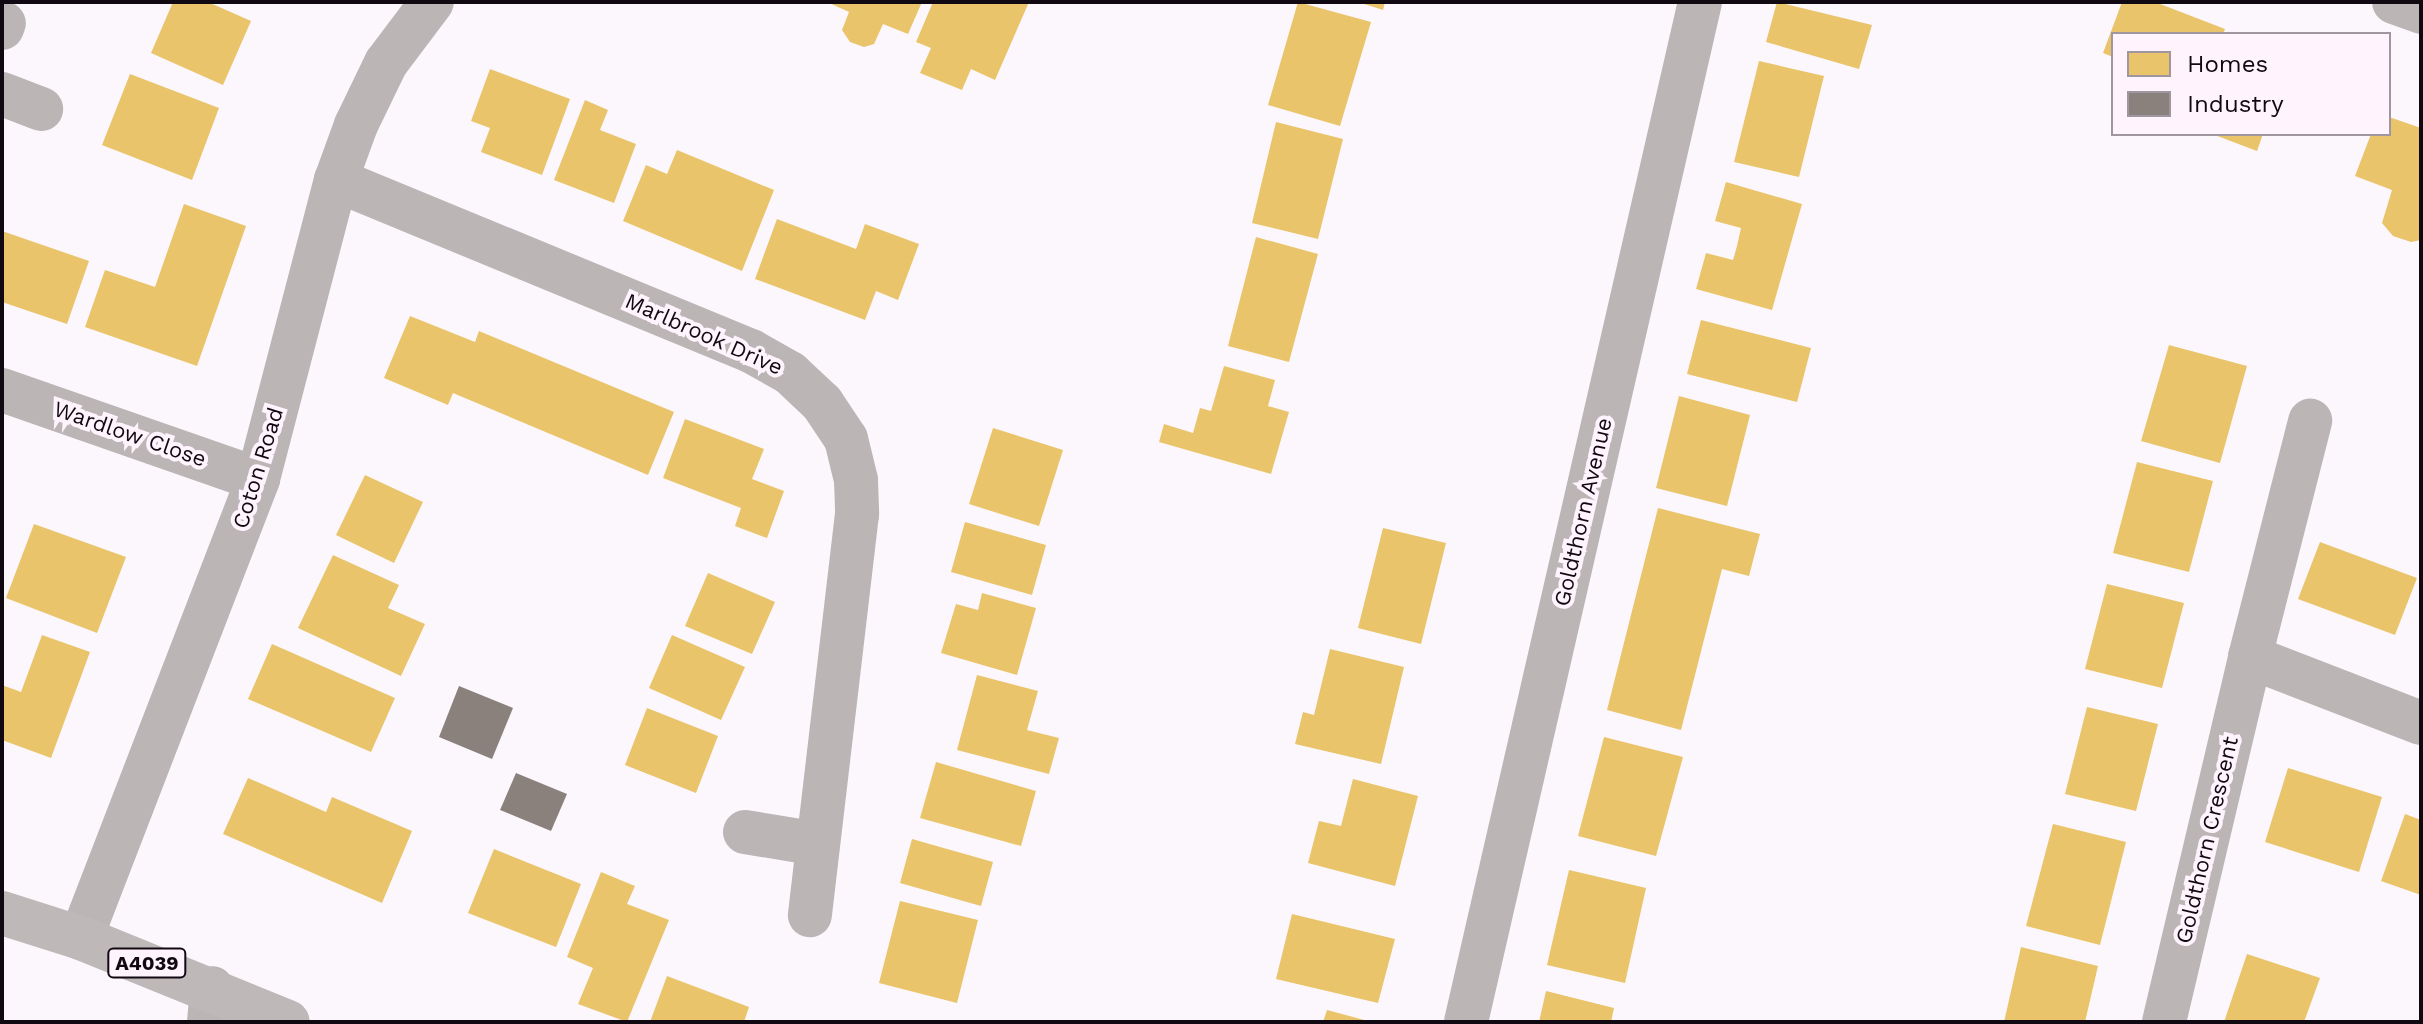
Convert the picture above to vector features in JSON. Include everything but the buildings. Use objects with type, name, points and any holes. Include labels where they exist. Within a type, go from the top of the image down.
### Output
[{"type":"main road","name":"A4039","points":[[2,913],[81,938],[211,1005],[288,1022]]},
{"type":"street","name":"Coton Road","points":[[81,938],[258,479],[336,180],[386,63],[432,2]]},
{"type":"street","name":"Goldthorn Avenue","points":[[1466,1022],[1700,2]]},
{"type":"street","points":[[2394,2],[2421,12]]},
{"type":"street","name":"Marlbrook Drive","points":[[336,180],[751,351],[790,373],[822,403],[846,439],[856,480],[857,514],[810,915]]},
{"type":"street","name":"Wardlow Close","points":[[2,390],[258,479]]},
{"type":"street","name":"Goldthorn Crescent","points":[[2164,1022],[2250,657],[2310,421]]},
{"type":"street","points":[[2250,657],[2421,723]]},
{"type":"street","points":[[745,832],[818,844]]}]
